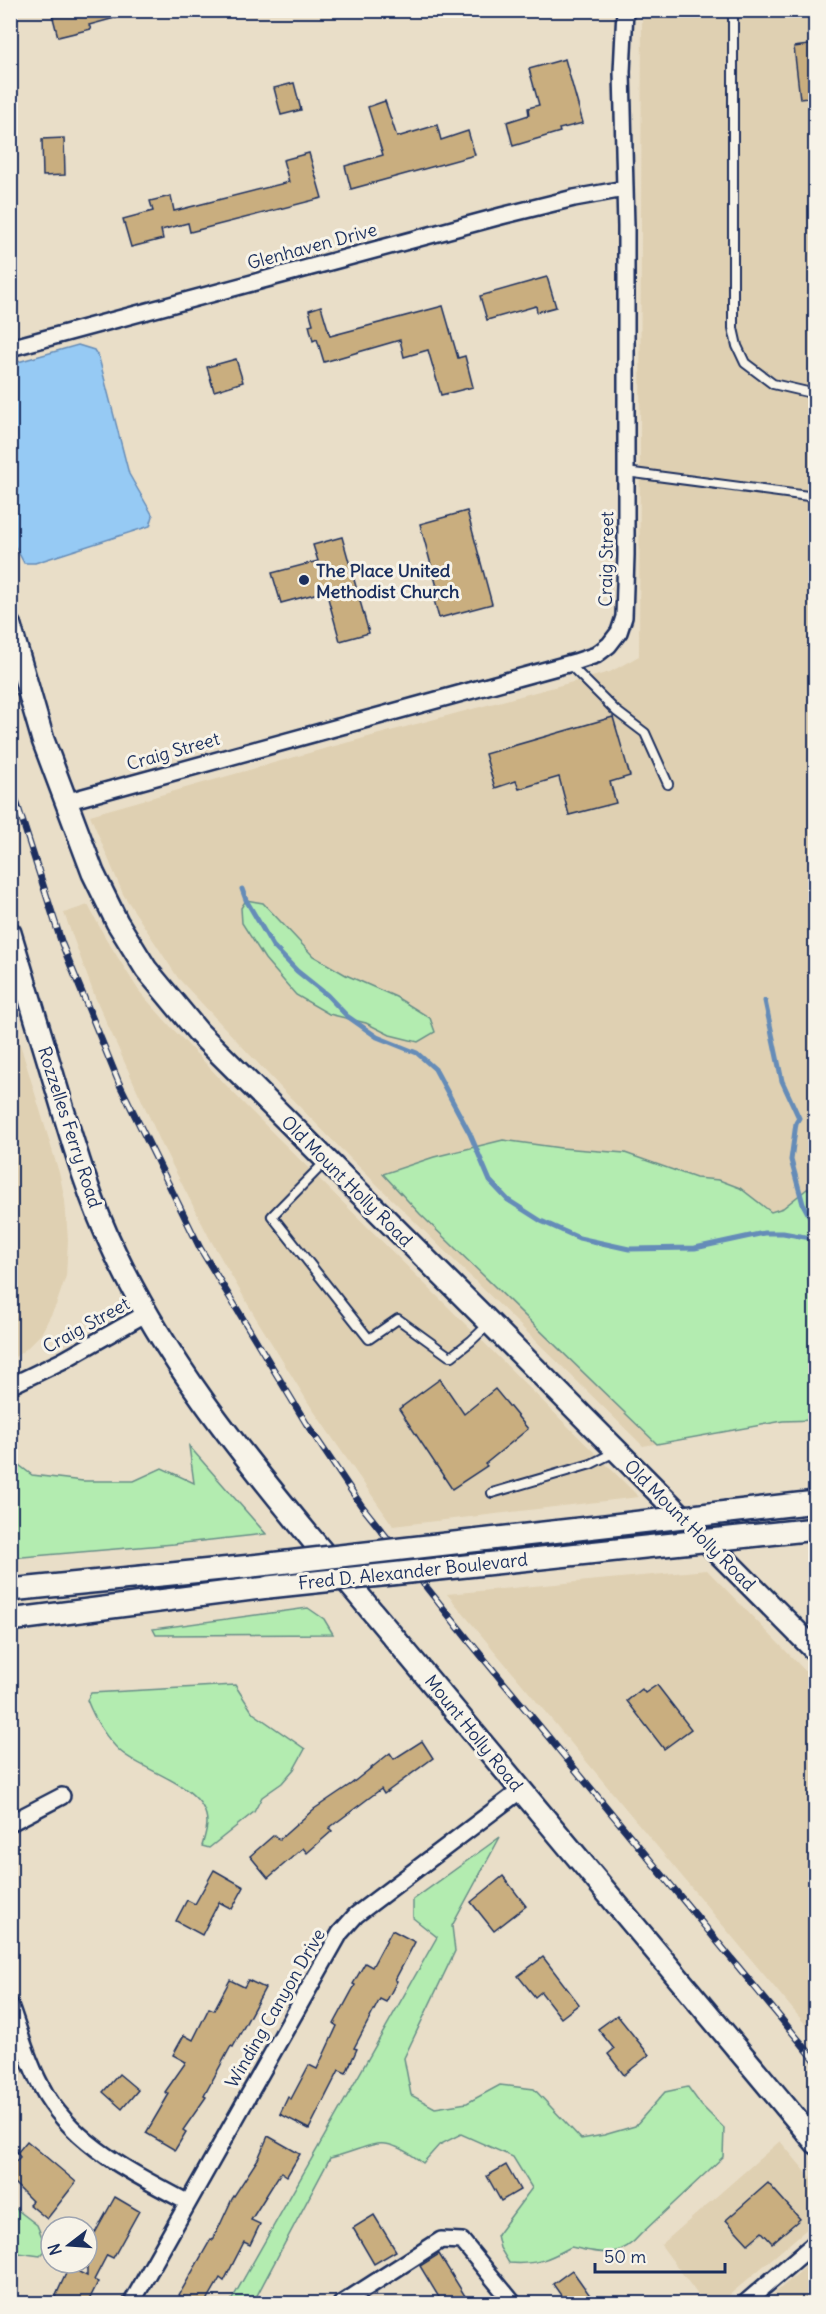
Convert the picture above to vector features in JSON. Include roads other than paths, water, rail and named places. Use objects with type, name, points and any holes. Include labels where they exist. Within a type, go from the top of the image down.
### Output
[{"type":"street","name":"Craig Street","points":[[65,802],[569,664],[596,655],[609,645],[619,632],[624,617],[626,472],[622,72],[625,10]]},
{"type":"street","name":"Glenhaven Drive","points":[[10,348],[501,216],[574,198],[624,189]]},
{"type":"street","name":"Old Mount Holly Road","points":[[10,626],[43,740],[93,873],[117,922],[146,969],[199,1034],[816,1651]]},
{"type":"street","name":"Rozzelles Ferry Road","points":[[10,933],[87,1187],[115,1253],[147,1313]]},
{"type":"street","name":"Craig Street","points":[[10,1386],[62,1361],[147,1313]]},
{"type":"street","name":"Mount Holly Road","points":[[147,1313],[192,1388],[232,1443],[816,2143]]},
{"type":"street","name":"Fred D. Alexander Boulevard","points":[[10,1590],[252,1566],[816,1502]]},
{"type":"street","name":"Fred D. Alexander Boulevard","points":[[10,1620],[268,1587],[816,1529]]},
{"type":"street","name":"Winding Canyon Drive","points":[[131,2304],[340,1933],[356,1915],[521,1790]]},
{"type":"street","points":[[10,1823],[62,1796]]},
{"type":"street","points":[[10,2005],[35,2073],[46,2095],[67,2121],[85,2139],[116,2163],[187,2202]]},
{"type":"street","points":[[341,2304],[441,2240],[462,2241],[514,2304]]},
{"type":"street","points":[[744,2304],[816,2242]]},
{"type":"lane","points":[[733,10],[733,328],[737,346],[745,363],[773,384],[816,394]]},
{"type":"lane","points":[[626,472],[816,497]]},
{"type":"lane","points":[[569,664],[616,711],[645,733],[668,784]]},
{"type":"lane","points":[[326,1161],[272,1216],[369,1339],[398,1319],[452,1356],[490,1323]]},
{"type":"lane","points":[[492,1493],[591,1464],[616,1451]]},
{"type":"water","points":[[78,345],[94,350],[99,358],[129,474],[153,516],[150,526],[35,563],[24,563],[14,544],[11,530],[11,366]]},
{"type":"waterway","points":[[242,889],[273,946],[297,971],[327,995],[347,1016],[377,1037],[417,1053],[435,1069],[470,1134],[490,1181],[508,1200],[541,1221],[579,1238],[629,1249],[695,1248],[764,1233],[783,1233],[816,1239]]},
{"type":"waterway","points":[[765,1001],[782,1081],[799,1118],[796,1123],[791,1160],[803,1204],[816,1228]]},
{"type":"railway","points":[[10,782],[62,944],[119,1083],[200,1248],[306,1423],[361,1505],[470,1642],[816,2061]]},
{"type":"place","name":"The Place United Methodist Church","points":[[304,580]]}]
